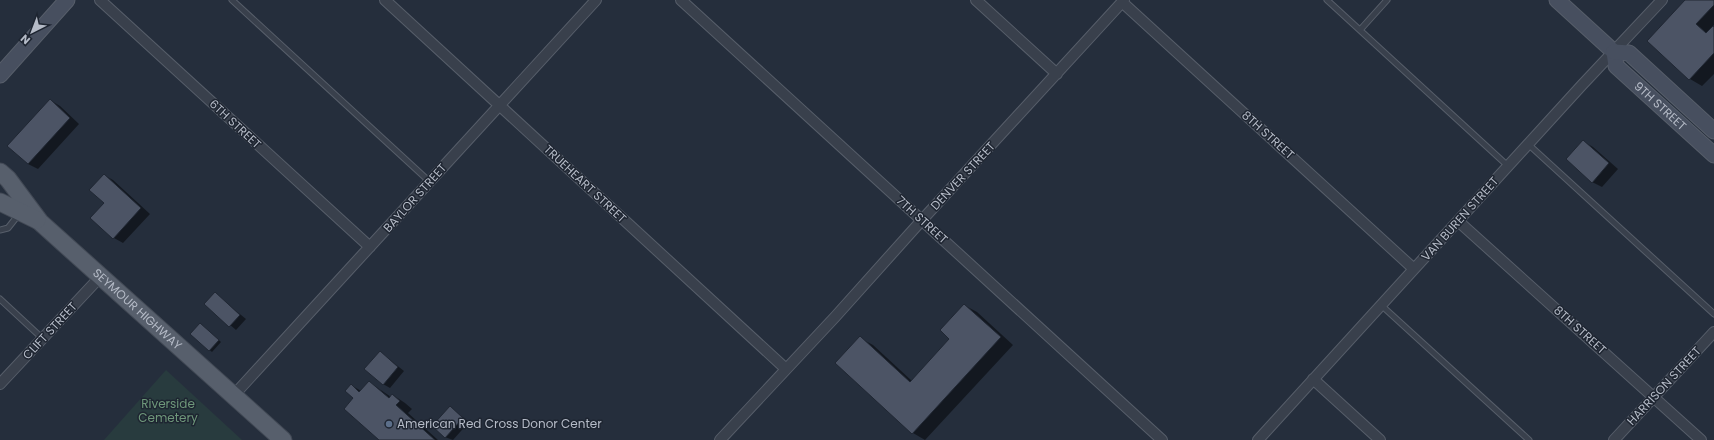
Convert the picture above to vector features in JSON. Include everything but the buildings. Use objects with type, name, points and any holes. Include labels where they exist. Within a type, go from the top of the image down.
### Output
[{"type":"main road","name":"SEYMOUR HIGHWAY","points":[[0,172],[8,179],[40,222],[283,440]]},
{"type":"main road","points":[[2,202],[40,222]]},
{"type":"street","points":[[0,75],[67,0]]},
{"type":"street","name":"6TH STREET","points":[[100,0],[370,247]]},
{"type":"street","name":"TRUEHEART STREET","points":[[385,0],[786,369]]},
{"type":"street","name":"BAYLOR STREET","points":[[234,395],[596,0]]},
{"type":"street","name":"7TH STREET","points":[[681,0],[1162,440]]},
{"type":"street","points":[[976,0],[1057,74]]},
{"type":"street","name":"9TH STREET","points":[[1557,0],[1614,52],[1628,53],[1714,131]]},
{"type":"street","name":"VAN BUREN STREET","points":[[1258,440],[1528,144],[1662,0]]},
{"type":"street","name":"DENVER STREET","points":[[721,440],[836,317],[922,220],[1123,1]]},
{"type":"street","name":"8TH STREET","points":[[1123,1],[1414,269]]},
{"type":"street","name":"9TH STREET","points":[[1614,52],[1616,66],[1714,155]]},
{"type":"street","name":"8TH STREET","points":[[1458,221],[1700,440]]},
{"type":"street","name":"CLIFT STREET","points":[[0,384],[100,277]]},
{"type":"street","name":"HARRISON STREET","points":[[1614,440],[1714,332]]},
{"type":"street","points":[[1314,379],[1380,440]]},
{"type":"lane","points":[[232,0],[430,182]]},
{"type":"lane","points":[[1327,0],[1508,166]]},
{"type":"lane","points":[[1360,30],[1387,0]]},
{"type":"lane","points":[[1528,144],[1714,314]]},
{"type":"lane","points":[[0,230],[8,228],[21,212]]},
{"type":"lane","points":[[0,298],[42,338]]},
{"type":"lane","points":[[1381,305],[1529,440]]},
{"type":"green space","name":"Riverside Cemetery","points":[[166,370],[242,440],[104,440]]},
{"type":"place","name":"American Red Cross Donor Center","points":[[389,424]]}]
